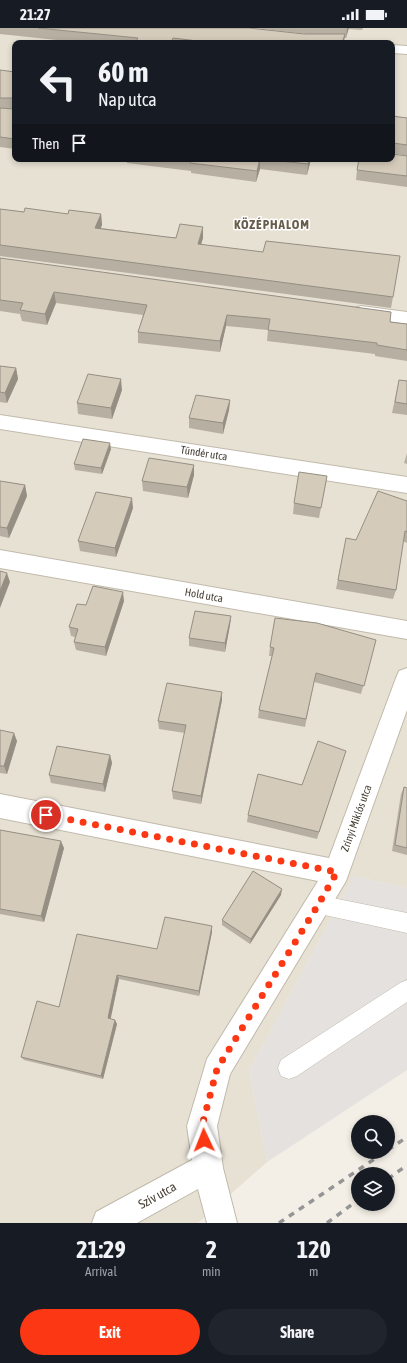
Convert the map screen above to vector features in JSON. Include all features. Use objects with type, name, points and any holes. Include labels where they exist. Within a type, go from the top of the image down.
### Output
[{"type":"street","points":[[395,48],[407,50]]},
{"type":"street","points":[[344,309],[407,318]]},
{"type":"street","name":"Tündér utca","points":[[0,422],[407,485]]},
{"type":"street","name":"Hold utca","points":[[0,559],[407,630]]},
{"type":"street","name":"Zrínyi Miklós utca","points":[[222,1223],[208,1168],[202,1126],[217,1069],[337,872],[407,678]]},
{"type":"street","points":[[0,806],[337,872]]},
{"type":"street","name":"Szív utca","points":[[107,1223],[208,1168]]},
{"type":"lane","points":[[318,905],[407,923]]},
{"type":"lane","points":[[289,1068],[407,990]]},
{"type":"shaded area","points":[[0,28],[407,28],[407,888],[354,876],[249,1071],[267,1162],[198,1223],[0,1223]]},
{"type":"shaded area","points":[[354,876],[407,888],[407,1070],[267,1162],[249,1071]]},
{"type":"building","points":[[38,28],[249,28],[304,34],[345,34],[343,40],[189,40],[173,38],[172,40],[137,40],[138,38]]},
{"type":"building","points":[[0,70],[12,72],[12,98],[0,98]]},
{"type":"building","points":[[0,108],[12,109],[12,139],[0,137]]},
{"type":"building","points":[[395,116],[407,118],[407,145],[395,143]]},
{"type":"building","points":[[395,154],[407,156],[407,176],[357,170],[358,162],[395,162]]},
{"type":"building","points":[[190,162],[259,162],[257,171]]},
{"type":"building","points":[[290,162],[308,162],[308,164]]},
{"type":"building","points":[[25,208],[68,214],[69,210],[101,214],[95,228],[176,238],[180,224],[203,227],[198,244],[263,252],[266,241],[400,256],[393,297],[0,245],[0,209],[24,212]]},
{"type":"building","points":[[0,258],[391,312],[390,322],[407,324],[407,350],[377,345],[377,343],[268,330],[270,319],[227,315],[220,341],[138,332],[147,305],[54,292],[45,314],[20,310],[23,303],[0,300]]},
{"type":"building","points":[[0,366],[16,368],[5,393],[0,392]]},
{"type":"building","points":[[88,374],[121,379],[111,408],[77,403]]},
{"type":"building","points":[[399,380],[407,381],[407,404],[395,402]]},
{"type":"building","points":[[196,395],[230,400],[223,423],[189,418]]},
{"type":"building","points":[[83,439],[110,443],[101,468],[74,464]]},
{"type":"building","points":[[149,458],[194,465],[187,487],[142,481]]},
{"type":"building","points":[[299,472],[327,476],[321,508],[294,503]]},
{"type":"building","points":[[0,481],[25,485],[7,528],[0,527]]},
{"type":"building","points":[[378,491],[407,501],[407,532],[405,531],[396,590],[338,580],[346,538],[356,540]]},
{"type":"building","points":[[96,492],[132,498],[115,548],[78,541]]},
{"type":"building","points":[[0,571],[7,573],[0,591]]},
{"type":"building","points":[[93,586],[123,592],[105,647],[74,642],[78,629],[69,627],[77,604],[86,605]]},
{"type":"building","points":[[195,611],[231,616],[225,643],[189,638]]},
{"type":"building","points":[[275,618],[317,623],[376,640],[364,686],[316,673],[306,719],[259,710],[274,648],[270,647]]},
{"type":"building","points":[[167,683],[222,692],[201,796],[172,791],[186,725],[158,721]]},
{"type":"building","points":[[0,730],[14,733],[4,766],[0,766]]},
{"type":"building","points":[[318,741],[346,751],[319,832],[248,815],[258,774],[302,785]]},
{"type":"building","points":[[57,746],[110,755],[103,784],[49,775]]},
{"type":"building","points":[[404,787],[407,788],[407,848],[395,845]]},
{"type":"building","points":[[0,830],[61,841],[41,916],[0,909]]},
{"type":"building","points":[[253,871],[282,889],[251,939],[222,920]]},
{"type":"building","points":[[165,917],[212,926],[199,991],[117,975],[108,1018],[115,1020],[101,1076],[21,1057],[37,1001],[59,1007],[77,934],[157,949]]},
{"type":"railway","points":[[395,1145],[407,1137]]},
{"type":"railway","points":[[279,1223],[375,1159]]},
{"type":"railway","points":[[395,1174],[407,1165]]},
{"type":"railway","points":[[327,1223],[351,1205]]},
{"type":"district","name":"KÖZÉPHALOM","points":[[272,224]]},
{"type":"route","points":[[46,815],[337,872],[217,1069],[207,1100],[202,1126],[204,1140]]}]
